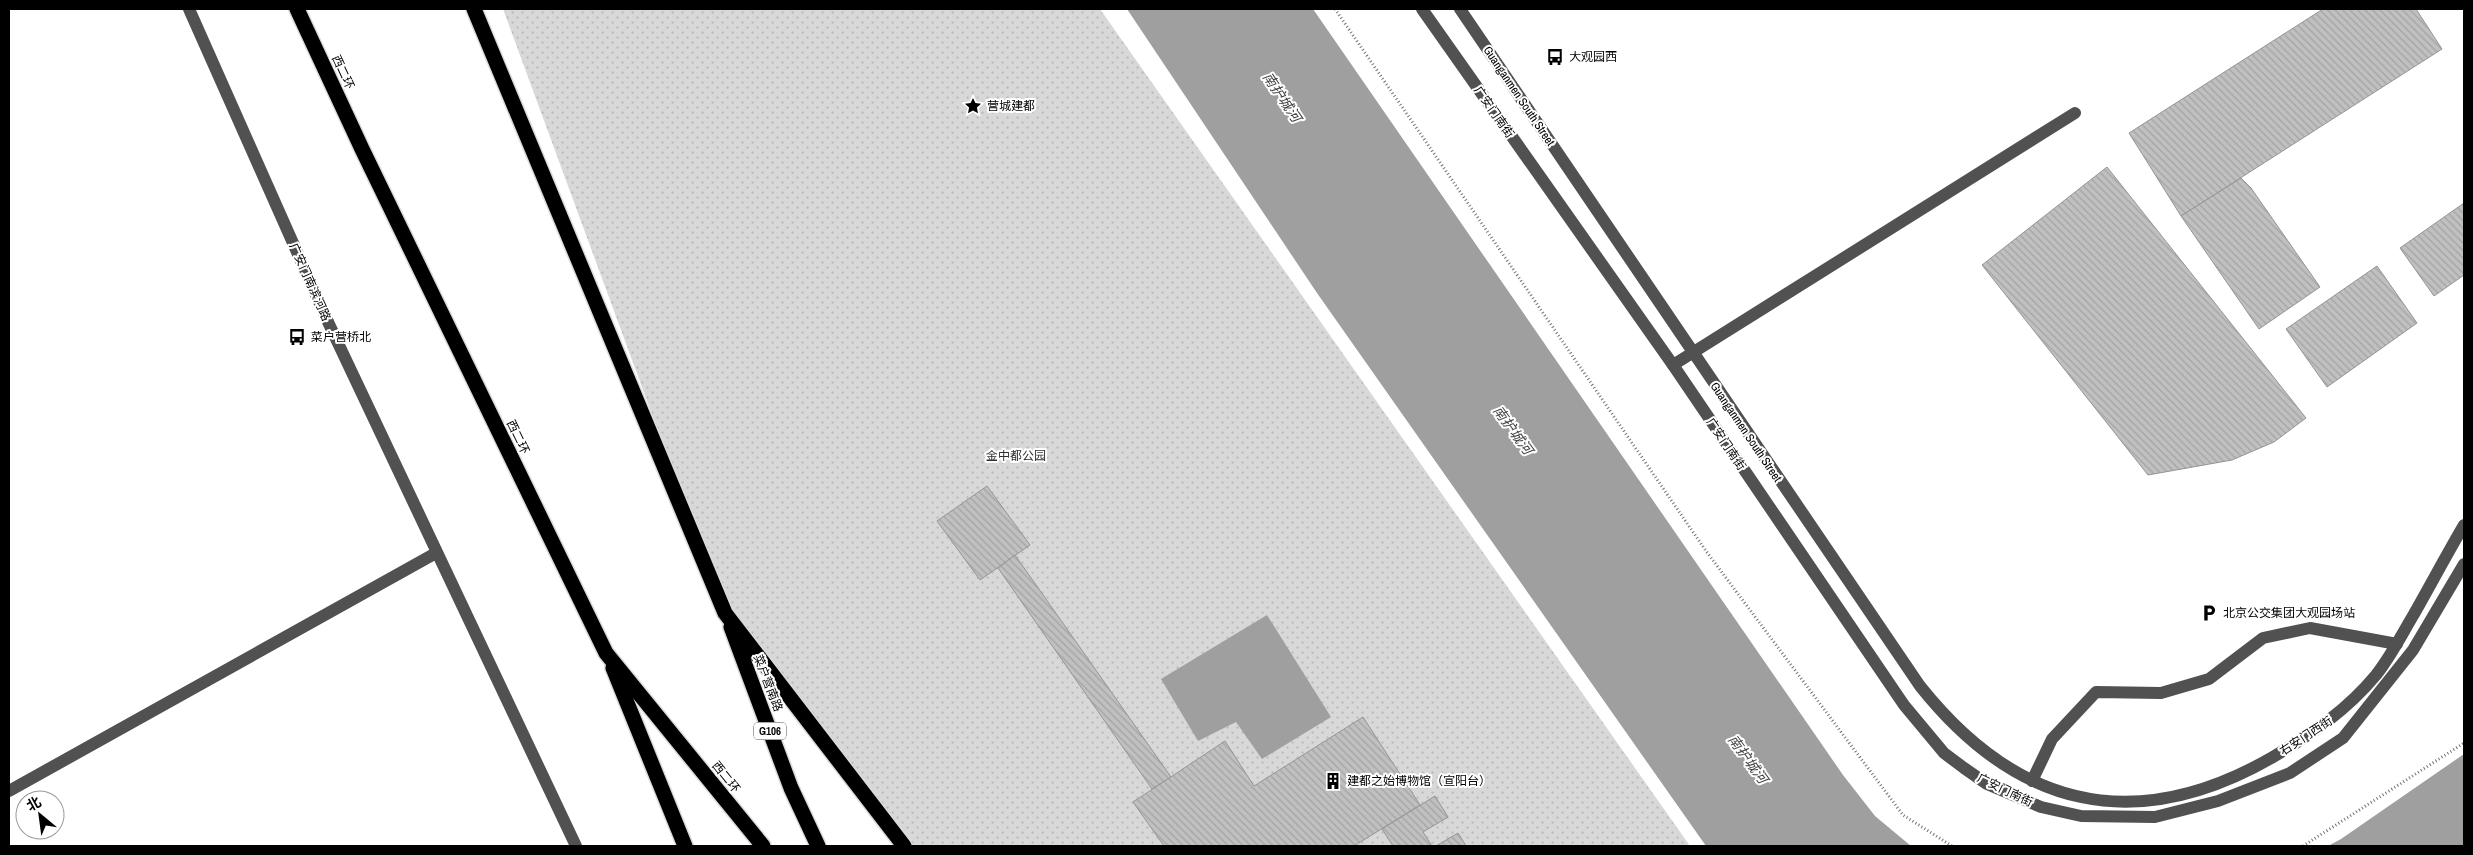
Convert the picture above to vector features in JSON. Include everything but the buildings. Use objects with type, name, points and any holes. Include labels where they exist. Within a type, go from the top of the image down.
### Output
[{"type":"highway","name":"西二环","points":[[297,9],[362,149],[606,652],[763,846]]},
{"type":"highway","points":[[474,9],[726,613],[904,846]]},
{"type":"highway","name":"菜户营南路","points":[[726,613],[791,788],[818,846]]},
{"type":"highway","points":[[606,652],[685,846]]},
{"type":"street","name":"广安门南滨河路","points":[[189,9],[329,324],[576,846]]},
{"type":"street","name":"广安门南街","points":[[1422,9],[1673,365],[1904,705],[1944,753],[1987,784],[2040,807],[2081,816]]},
{"type":"street","name":"Guanganmen South Street","points":[[1460,9],[1692,353],[1937,708],[1981,749],[2032,781],[2083,799]]},
{"type":"street","points":[[1673,365],[2075,113]]},
{"type":"street","name":"右安门西街","points":[[2083,799],[2124,802],[2154,800],[2194,791],[2225,781],[2260,764],[2332,720],[2376,674],[2397,644],[2464,525]]},
{"type":"street","points":[[9,790],[436,553]]},
{"type":"street","name":"右安门西街","points":[[2081,816],[2155,817],[2218,801],[2290,773],[2343,738],[2414,650],[2464,564]]},
{"type":"street","points":[[2032,781],[2052,739],[2096,692],[2161,693],[2209,678],[2263,638],[2310,628],[2397,644]]},
{"type":"path","points":[[1335,9],[1712,559],[1903,814],[1952,846]]},
{"type":"path","points":[[2303,846],[2464,743]]},
{"type":"green space","name":"金中都公园","points":[[503,9],[1100,9],[1690,846],[904,846],[725,613]]},
{"type":"water","name":"南护城河","points":[[1127,9],[1313,9],[1843,775],[1875,816],[1911,846],[1706,846],[1317,293]]},
{"type":"water","points":[[1267,615],[1331,717],[1262,759],[1236,722],[1198,741],[1161,679]]},
{"type":"water","points":[[2464,754],[2464,846],[2328,846],[2341,839]]},
{"type":"place","name":"大观园西","points":[[1555,57]]},
{"type":"place","name":"营城建都","points":[[973,106]]},
{"type":"place","name":"菜户营桥北","points":[[297,337]]},
{"type":"place","name":"北京公交集团大观园场站","points":[[2209,613]]},
{"type":"place","name":"建都之始博物馆（宣阳台）","points":[[1333,781]]}]
